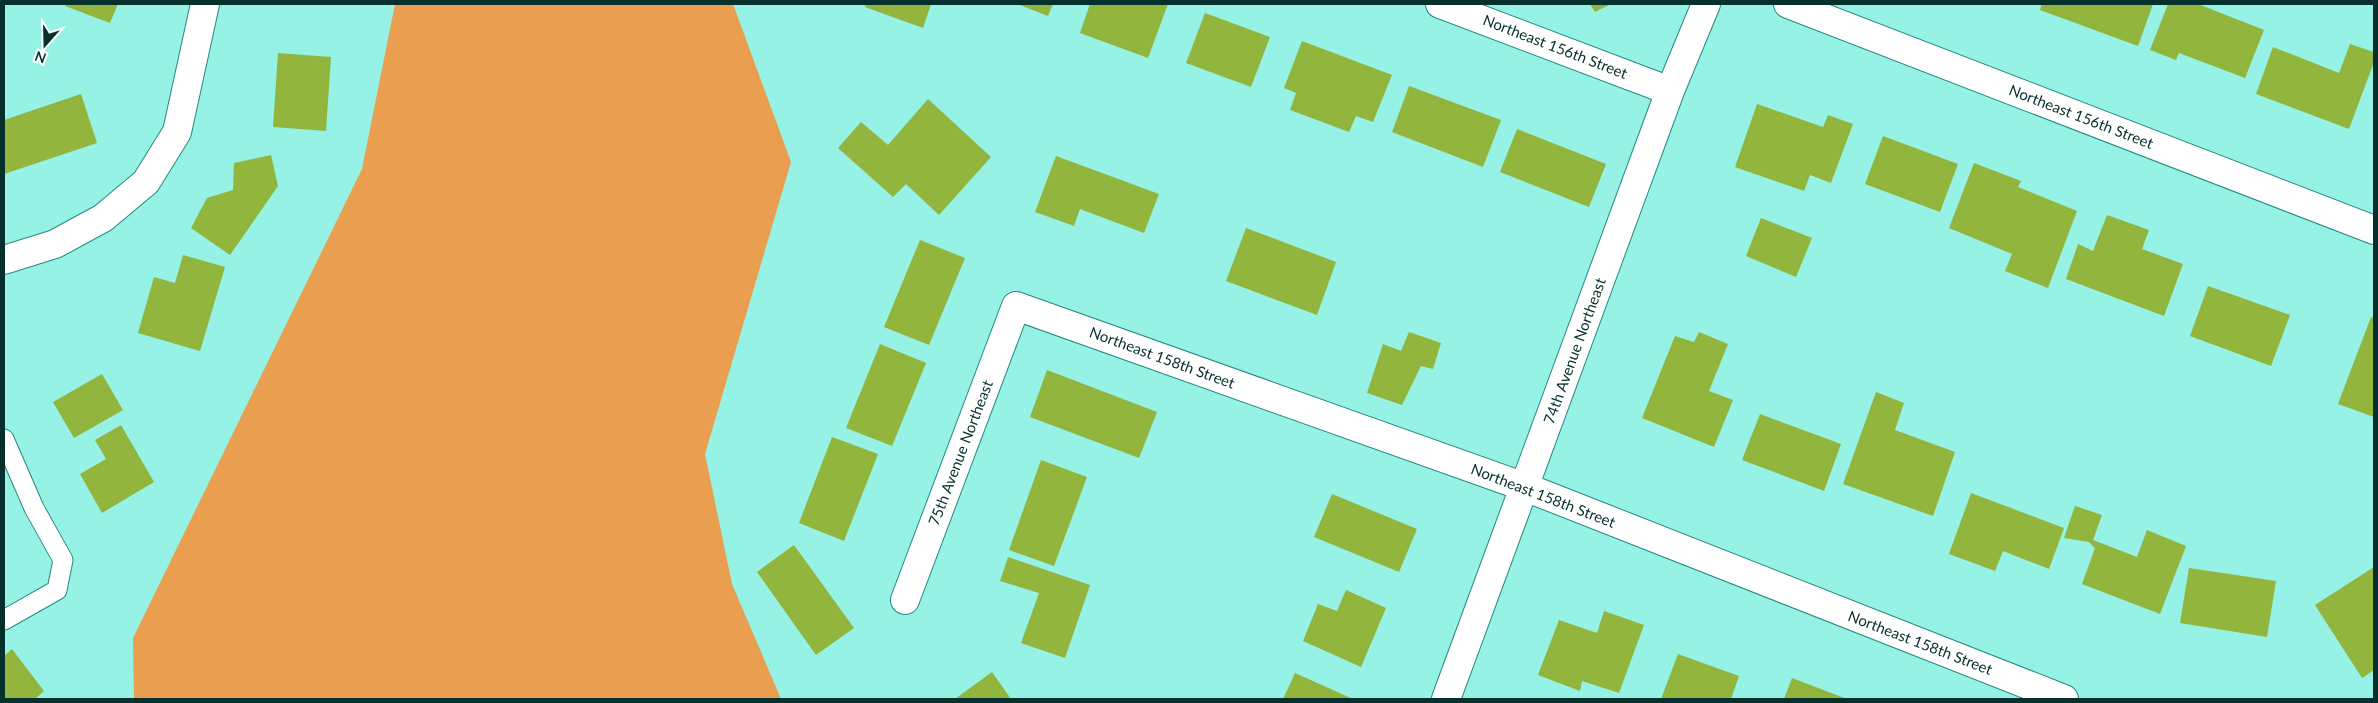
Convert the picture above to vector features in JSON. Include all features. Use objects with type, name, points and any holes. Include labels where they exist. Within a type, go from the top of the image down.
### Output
[{"type":"street","points":[[4,260],[55,244],[103,218],[146,182],[177,132],[205,4]]},
{"type":"street","name":"Northeast 156th Street","points":[[1440,4],[1670,91]]},
{"type":"street","name":"74th Avenue Northeast","points":[[1446,699],[1670,91],[1706,4]]},
{"type":"street","name":"Northeast 156th Street","points":[[1788,4],[2374,230]]},
{"type":"street","name":"Northeast 158th Street","points":[[1016,306],[1525,488],[2064,699]]},
{"type":"street","name":"75th Avenue Northeast","points":[[905,600],[1016,306]]},
{"type":"lane","points":[[4,439],[34,508],[63,560],[57,590],[4,620]]},
{"type":"shaded area","points":[[395,4],[733,4],[791,162],[705,454],[732,584],[781,699],[134,699],[133,638],[362,169]]},
{"type":"building","points":[[66,4],[118,4],[110,23],[65,6]]},
{"type":"building","points":[[866,4],[931,4],[923,28],[865,7]]},
{"type":"building","points":[[1017,4],[1053,4],[1048,16]]},
{"type":"building","points":[[1090,4],[1168,4],[1148,58],[1080,33]]},
{"type":"building","points":[[1590,4],[1611,4],[1595,12]]},
{"type":"building","points":[[2042,4],[2153,4],[2138,46],[2040,10]]},
{"type":"building","points":[[2168,4],[2198,4],[2264,30],[2245,78],[2179,53],[2176,60],[2150,50]]},
{"type":"building","points":[[1205,13],[1270,37],[1251,87],[1186,63]]},
{"type":"building","points":[[1302,41],[1392,75],[1373,122],[1356,116],[1349,132],[1290,110],[1296,93],[1284,88]]},
{"type":"building","points":[[2350,44],[2374,52],[2374,62],[2349,129],[2256,94],[2273,47],[2339,73]]},
{"type":"building","points":[[278,53],[331,57],[326,131],[273,127]]},
{"type":"building","points":[[1409,86],[1501,120],[1483,167],[1392,132]]},
{"type":"building","points":[[81,94],[97,143],[4,174],[4,120]]},
{"type":"building","points":[[928,99],[991,157],[939,215],[906,184],[893,197],[838,148],[861,122],[888,145]]},
{"type":"building","points":[[1757,104],[1823,127],[1828,115],[1853,124],[1831,183],[1810,175],[1804,191],[1735,167]]},
{"type":"building","points":[[1517,129],[1606,164],[1589,207],[1500,172]]},
{"type":"building","points":[[1883,136],[1958,164],[1940,212],[1865,184]]},
{"type":"building","points":[[271,155],[278,186],[230,255],[191,228],[207,198],[233,190],[234,163]]},
{"type":"building","points":[[1056,156],[1159,194],[1144,233],[1080,209],[1074,226],[1035,212]]},
{"type":"building","points":[[1974,163],[2021,181],[2018,187],[2077,211],[2048,288],[2005,271],[2012,254],[1949,228]]},
{"type":"building","points":[[2107,215],[2149,230],[2142,249],[2183,264],[2164,316],[2066,279],[2078,244],[2093,251]]},
{"type":"building","points":[[1761,218],[1812,238],[1796,277],[1746,256]]},
{"type":"building","points":[[1246,228],[1336,262],[1317,315],[1226,281]]},
{"type":"building","points":[[920,240],[965,258],[929,345],[884,327]]},
{"type":"building","points":[[183,255],[225,267],[200,351],[138,333],[154,277],[175,283]]},
{"type":"building","points":[[2208,286],[2290,315],[2271,366],[2190,336]]},
{"type":"building","points":[[2371,317],[2374,318],[2374,417],[2338,404]]},
{"type":"building","points":[[1409,332],[1441,343],[1433,369],[1421,366],[1402,405],[1367,393],[1383,344],[1401,351]]},
{"type":"building","points":[[1699,332],[1728,344],[1709,391],[1733,400],[1714,447],[1642,418],[1675,336],[1694,342]]},
{"type":"building","points":[[880,344],[926,363],[892,446],[846,428]]},
{"type":"building","points":[[1047,370],[1157,412],[1139,458],[1030,417]]},
{"type":"building","points":[[102,374],[123,410],[74,438],[53,402]]},
{"type":"building","points":[[1876,392],[1904,403],[1895,430],[1955,452],[1933,516],[1843,484]]},
{"type":"building","points":[[1760,414],[1841,444],[1824,491],[1742,460]]},
{"type":"building","points":[[121,425],[154,482],[102,513],[80,474],[106,459],[95,440]]},
{"type":"building","points":[[832,437],[878,454],[844,541],[799,523]]},
{"type":"building","points":[[1041,460],[1087,477],[1054,566],[1009,550]]},
{"type":"building","points":[[1971,493],[2064,528],[2049,569],[2003,551],[1995,571],[1949,554]]},
{"type":"building","points":[[1332,494],[1417,529],[1399,572],[1314,537]]},
{"type":"building","points":[[2075,506],[2102,515],[2093,540],[2137,557],[2147,530],[2186,546],[2160,614],[2082,584],[2095,548],[2089,542],[2064,538]]},
{"type":"building","points":[[794,545],[854,628],[816,655],[757,572]]},
{"type":"building","points":[[1008,557],[1090,585],[1065,658],[1021,643],[1039,593],[1000,581]]},
{"type":"building","points":[[2374,567],[2374,670],[2362,678],[2315,605]]},
{"type":"building","points":[[2189,568],[2276,581],[2267,637],[2180,623]]},
{"type":"building","points":[[1346,590],[1386,608],[1361,667],[1303,641],[1318,604],[1337,611]]},
{"type":"building","points":[[1604,611],[1644,625],[1619,693],[1582,681],[1580,691],[1538,675],[1559,620],[1597,633]]},
{"type":"building","points":[[12,649],[44,691],[35,699],[4,699],[4,656]]},
{"type":"building","points":[[1678,654],[1739,676],[1731,699],[1661,699]]},
{"type":"building","points":[[992,672],[1011,699],[955,699]]},
{"type":"building","points":[[1295,673],[1353,699],[1283,699]]},
{"type":"building","points":[[1792,678],[1847,699],[1784,699]]}]
